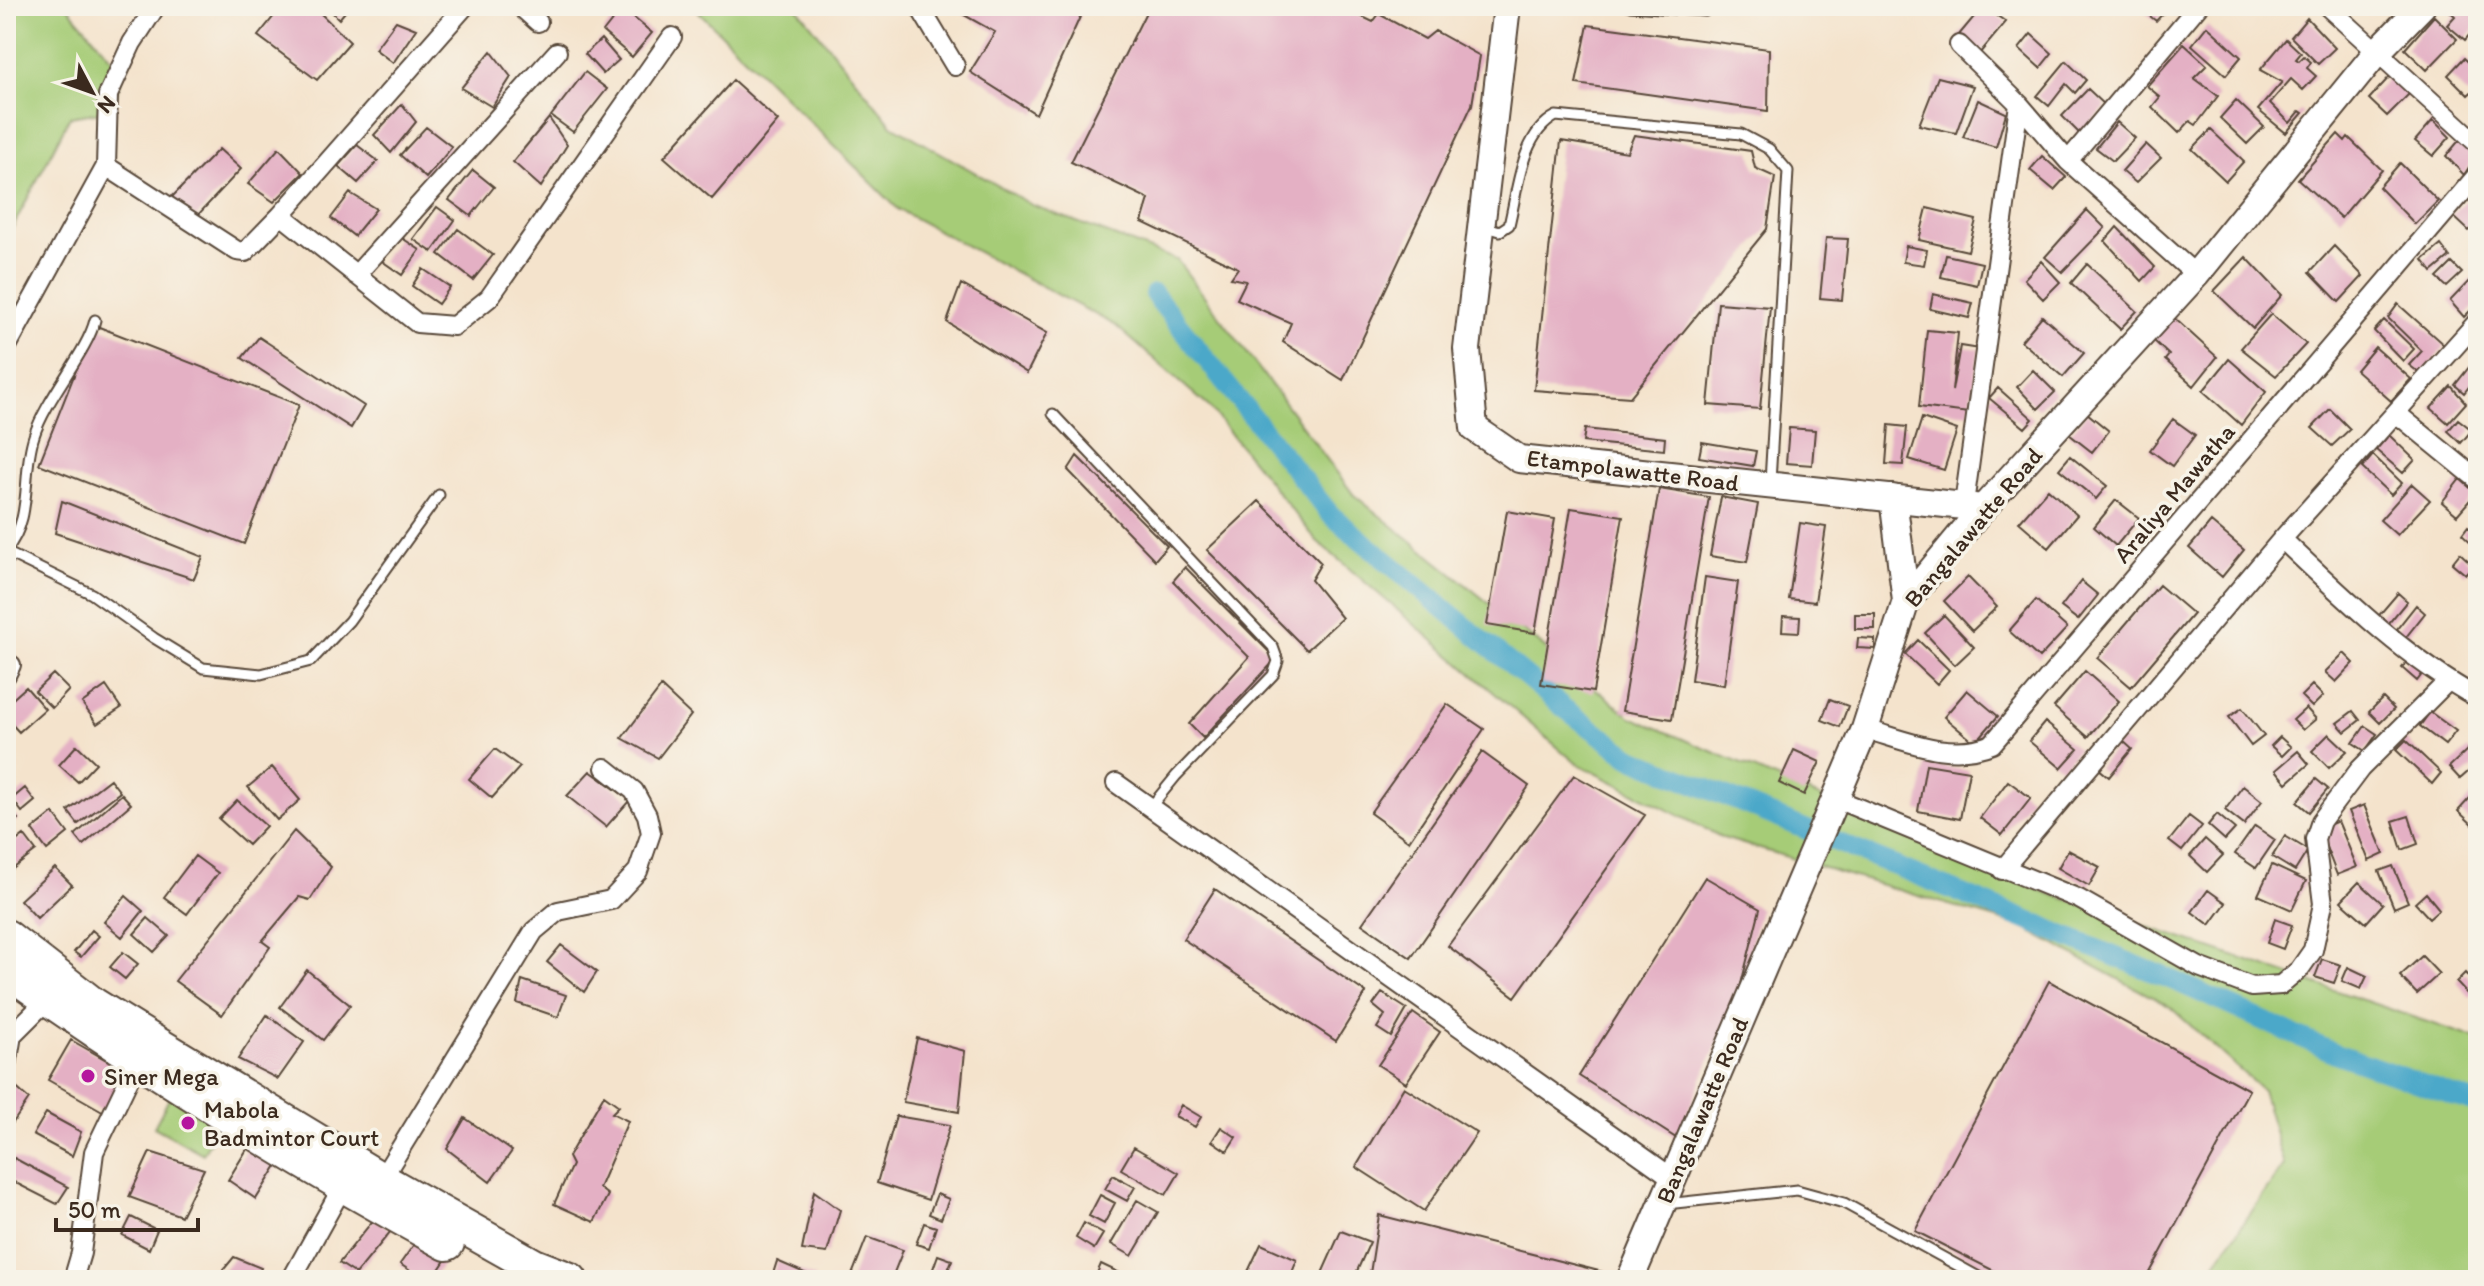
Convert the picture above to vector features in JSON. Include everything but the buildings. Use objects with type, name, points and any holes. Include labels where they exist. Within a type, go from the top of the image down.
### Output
[{"type":"highway","points":[[6,937],[93,1005],[143,1050],[343,1186],[524,1275],[570,1280]]},
{"type":"highway","points":[[6,969],[48,999],[381,1180],[524,1275]]},
{"type":"street","points":[[6,348],[106,166],[108,95],[132,43],[156,6]]},
{"type":"street","points":[[106,166],[237,251],[245,252],[465,6]]},
{"type":"street","points":[[520,6],[538,22]]},
{"type":"street","points":[[919,6],[955,66]]},
{"type":"street","name":"Etampolawatte Road","points":[[1507,6],[1467,349],[1474,428],[1519,459],[1974,506]]},
{"type":"street","points":[[2068,161],[2198,6]]},
{"type":"street","points":[[2327,6],[2478,144]]},
{"type":"street","name":"Bangalawatte Road","points":[[1630,1280],[1865,729],[1906,601],[1974,506],[2196,275],[2377,52],[2422,6]]},
{"type":"street","points":[[281,215],[417,323],[454,326],[489,298],[672,37]]},
{"type":"street","points":[[1959,45],[2019,104],[2068,161],[2196,275]]},
{"type":"street","points":[[356,275],[557,52]]},
{"type":"street","points":[[1974,506],[2019,104]]},
{"type":"street","name":"Araliya Mawatha","points":[[1865,729],[1940,750],[1972,752],[1992,744],[2478,174]]},
{"type":"street","points":[[2002,870],[2282,539],[2478,322]]},
{"type":"street","points":[[2396,413],[2478,480]]},
{"type":"street","points":[[1893,498],[1906,601]]},
{"type":"street","points":[[2282,539],[2371,623],[2448,681],[2478,698]]},
{"type":"street","points":[[1834,798],[2002,870],[2079,899],[2199,967],[2252,987],[2281,985],[2299,970],[2313,950],[2323,904],[2315,839],[2321,821],[2360,769],[2448,681]]},
{"type":"street","points":[[381,1180],[534,931],[558,911],[611,900],[638,871],[651,833],[647,815],[634,791],[605,768]]},
{"type":"street","points":[[1116,783],[1674,1179]]},
{"type":"street","points":[[6,1071],[12,1035],[48,999]]},
{"type":"street","points":[[73,1280],[81,1253],[94,1152],[143,1050]]},
{"type":"street","points":[[291,1280],[343,1186]]},
{"type":"lane","points":[[1630,6],[1705,11]]},
{"type":"lane","points":[[1481,226],[1500,231],[1509,225],[1531,140],[1544,122],[1556,116],[1741,134],[1781,159],[1788,171],[1770,485]]},
{"type":"lane","points":[[95,320],[40,415],[31,444],[23,519],[16,538],[6,551],[92,594],[203,668],[261,674],[311,661],[349,621],[439,495]]},
{"type":"lane","points":[[1053,414],[1273,647],[1278,661],[1273,675],[1176,776],[1149,809]]},
{"type":"lane","points":[[1663,1204],[1797,1190],[1844,1203],[1984,1280]]},
{"type":"green space","points":[[6,6],[67,6],[122,71],[113,110],[70,117],[6,240]]},
{"type":"green space","points":[[693,6],[796,6],[892,125],[1032,205],[1177,260],[1354,495],[1631,717],[2039,890],[2478,1039],[2478,1280],[2204,1280],[2284,1165],[2262,1090],[2169,1006],[2020,926],[1723,838],[1576,763],[1317,541],[1209,407],[1115,325],[899,210]]},
{"type":"green space","name":"Mabola Badmintor Court","points":[[172,1093],[222,1120],[203,1154],[154,1127]]},
{"type":"waterway","points":[[1158,299],[1154,294],[1331,515],[1564,708],[1630,757],[2177,982],[2335,1053],[2478,1104]]},
{"type":"place","name":"Siner Mega","points":[[88,1076]]},
{"type":"place","name":"Mabola Badmintor Court","points":[[188,1123]]}]
